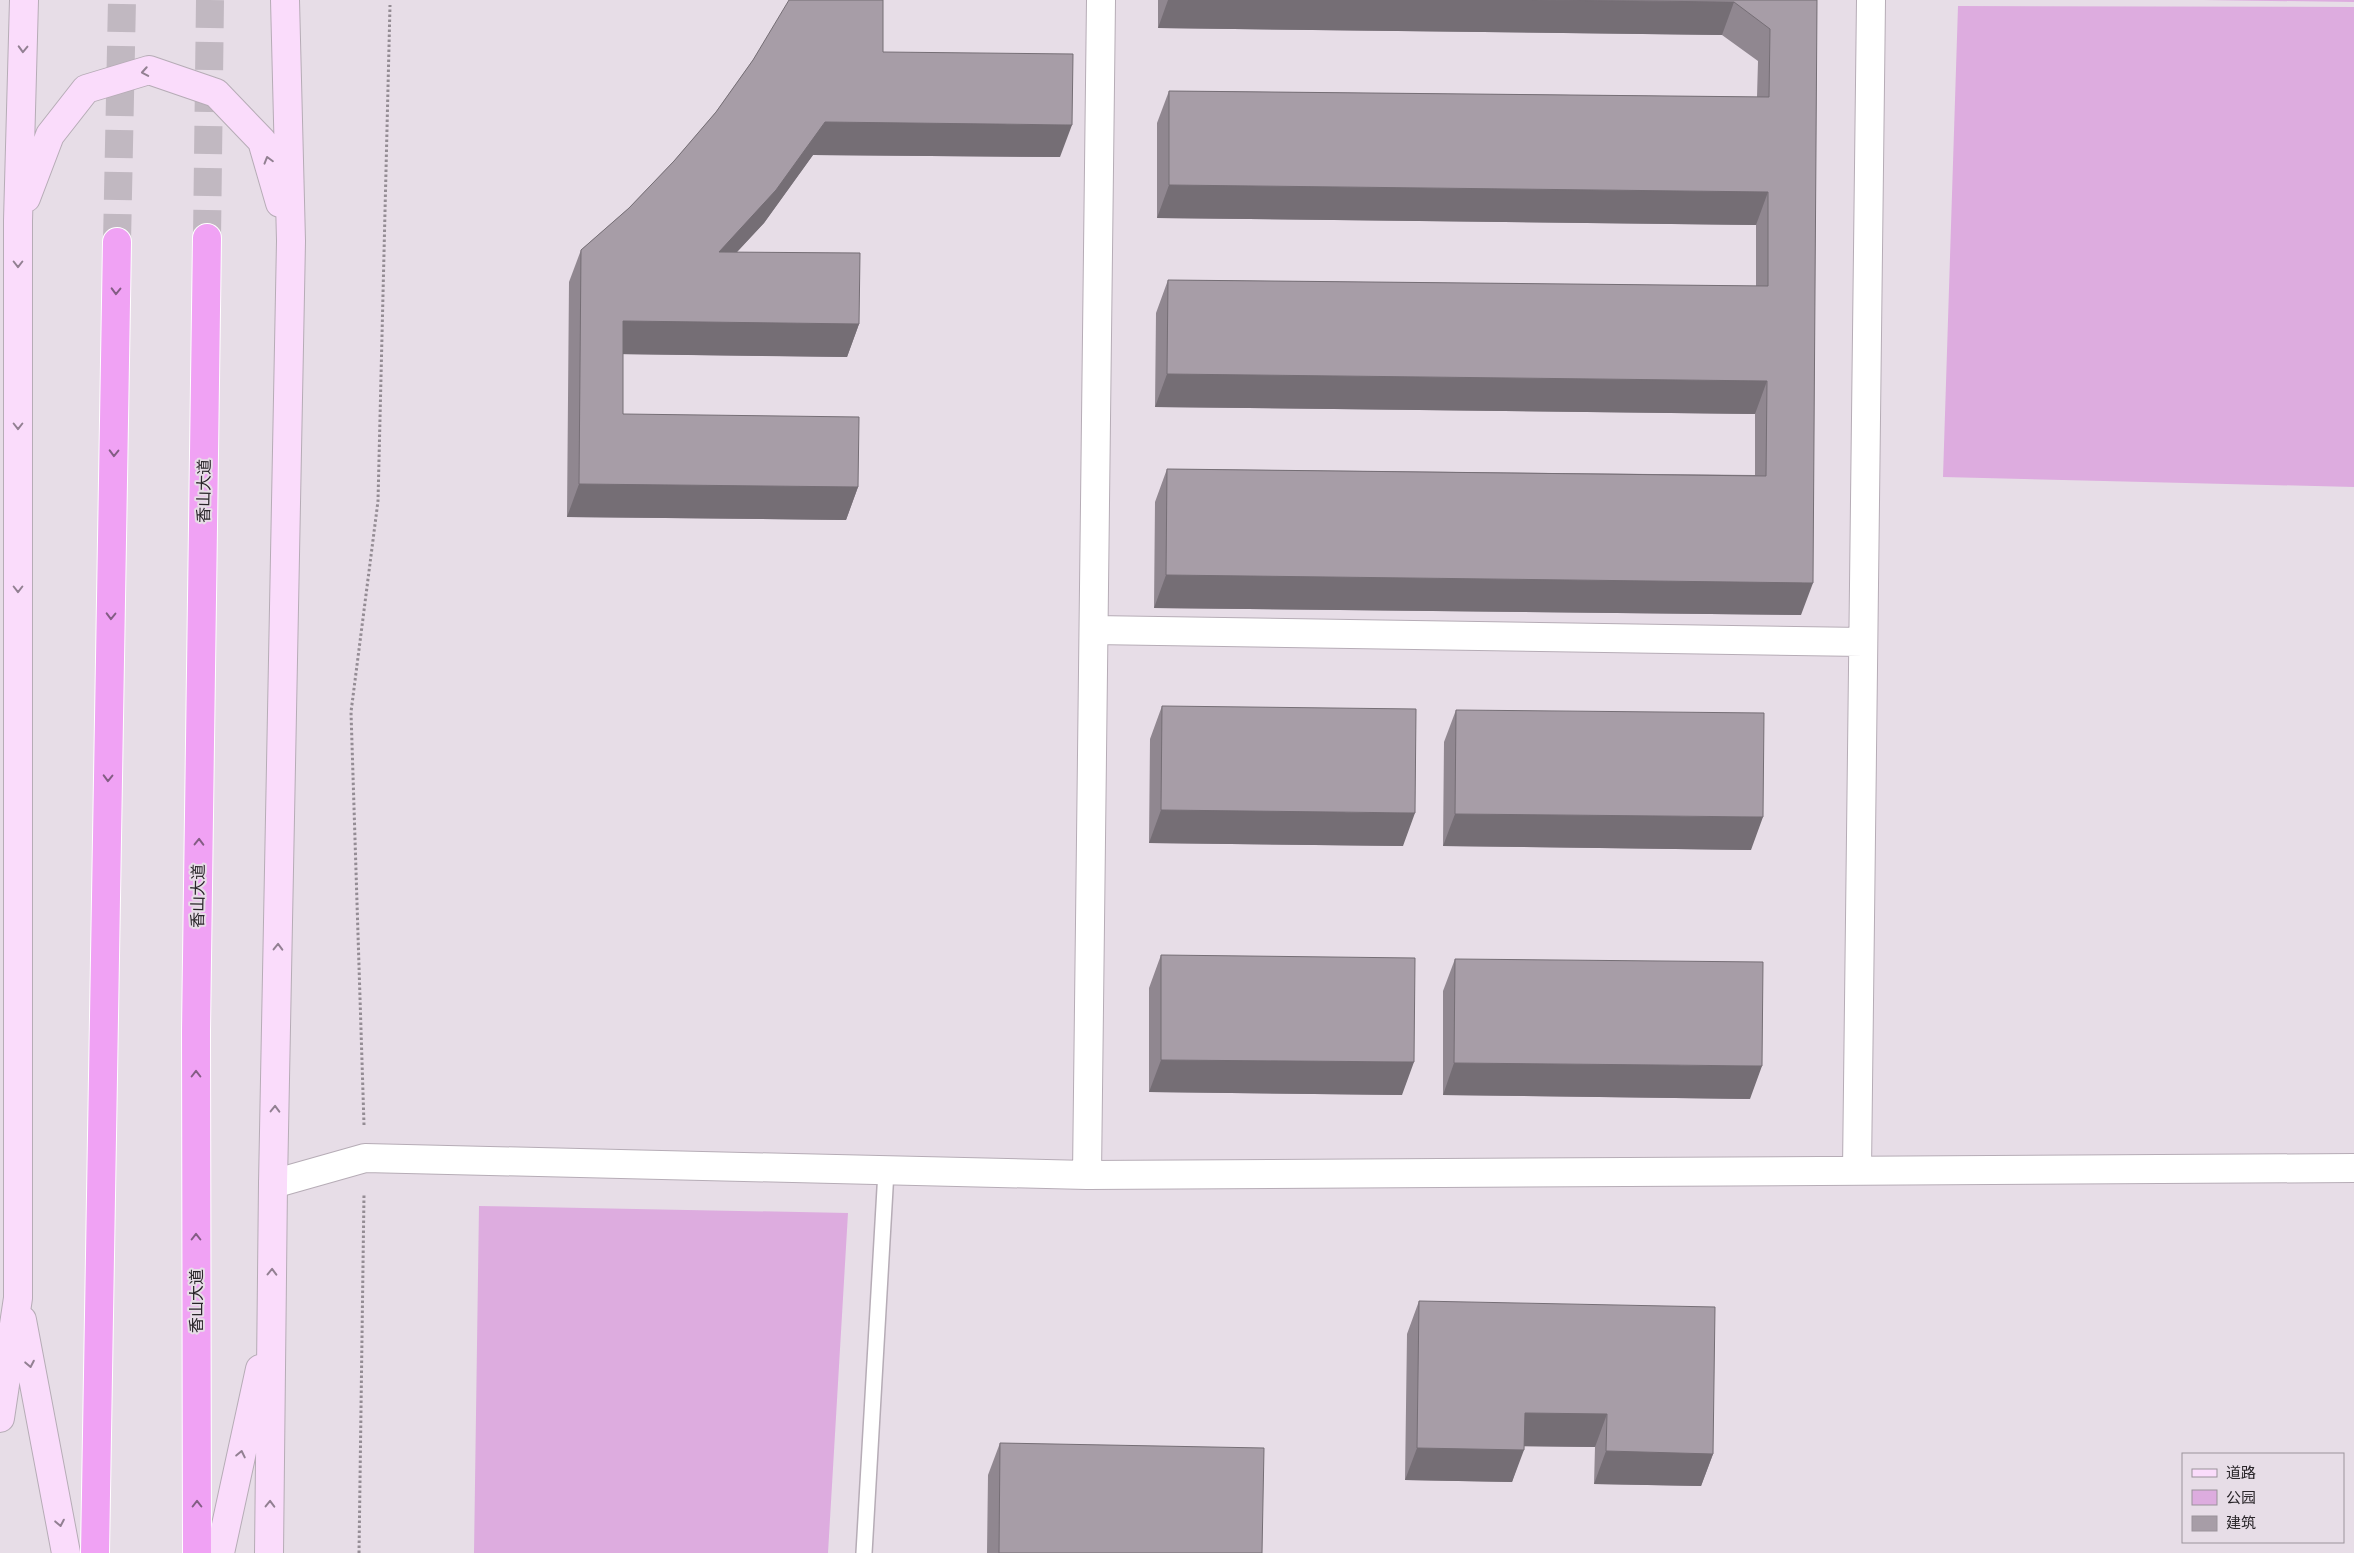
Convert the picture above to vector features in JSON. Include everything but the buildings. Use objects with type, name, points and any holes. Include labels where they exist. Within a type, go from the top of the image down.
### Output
[{"type":"highway","name":"香山大道","points":[[197,1553],[196,1031],[207,238]]},
{"type":"highway","points":[[95,1553],[117,242]]},
{"type":"main road","points":[[0,1418],[18,1298],[18,221],[24,0]]},
{"type":"main road","points":[[269,1553],[273,1184],[291,241],[285,0]]},
{"type":"main road","points":[[287,61],[302,0]]},
{"type":"main road","points":[[18,221],[50,135],[86,89],[150,70],[216,93],[262,141],[291,241]]},
{"type":"main road","points":[[18,1298],[66,1553]]},
{"type":"main road","points":[[220,1553],[272,1312]]},
{"type":"street","points":[[1087,1175],[1101,0]]},
{"type":"street","points":[[1857,1170],[1871,0]]},
{"type":"street","points":[[1094,630],[1863,642]]},
{"type":"street","points":[[273,1184],[365,1158],[1087,1175],[2354,1168]]},
{"type":"lane","points":[[864,1553],[886,1171]]},
{"type":"path","points":[[359,1553],[365,1158],[351,712],[378,500],[390,5]]},
{"type":"green space","points":[[2203,0],[2354,0],[2354,2]]},
{"type":"green space","points":[[1958,6],[2354,7],[2354,487],[1943,477]]},
{"type":"green space","points":[[479,1206],[848,1213],[828,1553],[474,1553]]},
{"type":"tunnel","points":[[117,242],[122,0]]},
{"type":"tunnel","points":[[207,238],[210,0]]}]
